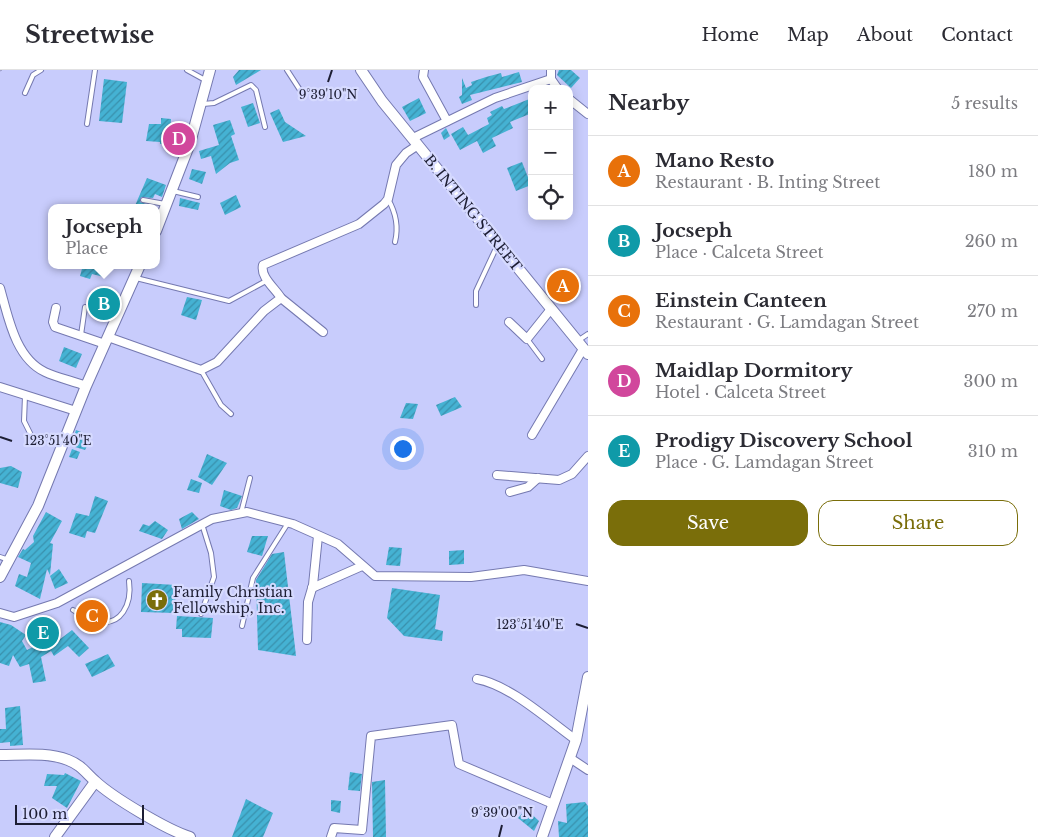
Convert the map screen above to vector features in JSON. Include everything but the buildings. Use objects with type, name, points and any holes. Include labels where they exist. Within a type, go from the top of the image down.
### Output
[{"type":"street","points":[[160,222],[190,144],[210,70]]},
{"type":"street","name":"B. INTING STREET","points":[[360,70],[372,89],[583,348]]},
{"type":"street","points":[[424,70],[423,77],[448,120]]},
{"type":"street","points":[[550,70],[551,79],[555,85]]},
{"type":"street","points":[[323,332],[281,298],[274,287],[266,280],[262,268],[267,261],[338,235],[359,224],[388,198],[396,165],[406,153],[416,142],[448,120],[495,98],[551,79]]},
{"type":"street","points":[[573,102],[588,114]]},
{"type":"street","points":[[0,576],[4,559],[38,506],[86,386],[138,269]]},
{"type":"street","points":[[0,288],[12,329],[22,349],[34,365],[44,372],[86,386]]},
{"type":"street","points":[[56,308],[53,322],[55,327],[201,370],[217,362],[264,310],[281,298]]},
{"type":"street","points":[[509,322],[527,339],[551,309]]},
{"type":"street","points":[[532,435],[583,348]]},
{"type":"street","points":[[0,387],[76,411]]},
{"type":"street","points":[[497,476],[566,478],[588,456]]},
{"type":"street","points":[[516,477],[509,494],[528,487],[538,478]]},
{"type":"street","points":[[0,613],[14,617],[57,604],[212,519],[247,512],[288,523],[338,544],[375,576],[471,576],[524,570],[588,581]]},
{"type":"street","points":[[307,640],[308,602],[312,588],[318,536]]},
{"type":"street","points":[[312,588],[362,566]]},
{"type":"street","points":[[542,837],[576,740],[588,676]]},
{"type":"street","points":[[477,679],[490,681],[507,691],[576,740]]},
{"type":"street","points":[[331,837],[334,828],[362,830],[371,736],[452,725],[459,764],[553,804]]},
{"type":"street","points":[[0,755],[47,755],[66,759],[81,766],[95,782],[142,813],[190,837]]},
{"type":"street","points":[[570,758],[588,770]]},
{"type":"street","points":[[55,837],[95,782]]},
{"type":"lane","points":[[25,93],[33,75],[41,70]]},
{"type":"lane","points":[[87,124],[95,70]]},
{"type":"lane","points":[[187,70],[206,81]]},
{"type":"lane","points":[[287,70],[300,90]]},
{"type":"lane","points":[[200,104],[214,103],[251,86],[256,90],[264,126]]},
{"type":"lane","points":[[173,191],[198,197]]},
{"type":"lane","points":[[388,198],[396,218],[398,231],[395,242]]},
{"type":"lane","points":[[143,200],[168,205]]},
{"type":"lane","points":[[476,305],[476,291],[498,244]]},
{"type":"lane","points":[[134,278],[228,301],[266,280]]},
{"type":"lane","points":[[81,335],[84,307]]},
{"type":"lane","points":[[583,348],[588,334]]},
{"type":"lane","points":[[527,339],[542,359]]},
{"type":"lane","points":[[201,370],[221,405],[231,414]]},
{"type":"lane","points":[[25,396],[24,421],[32,437]]},
{"type":"lane","points":[[241,513],[250,478]]},
{"type":"lane","points":[[242,626],[253,578],[288,523]]},
{"type":"lane","points":[[201,614],[214,577],[202,524]]},
{"type":"lane","points":[[74,610],[93,620],[103,622],[116,619],[121,616],[127,606],[130,591],[128,581]]},
{"type":"place","name":"Maidlap Dormitory","points":[[179,139]]},
{"type":"place","name":"Mano Resto","points":[[563,286]]},
{"type":"place","name":"Jocseph","points":[[104,304]]},
{"type":"place","name":"Family Christian Fellowship, Inc.","points":[[157,600]]},
{"type":"place","name":"Einstein Canteen","points":[[92,616]]},
{"type":"place","name":"Prodigy Discovery School","points":[[43,633]]}]
